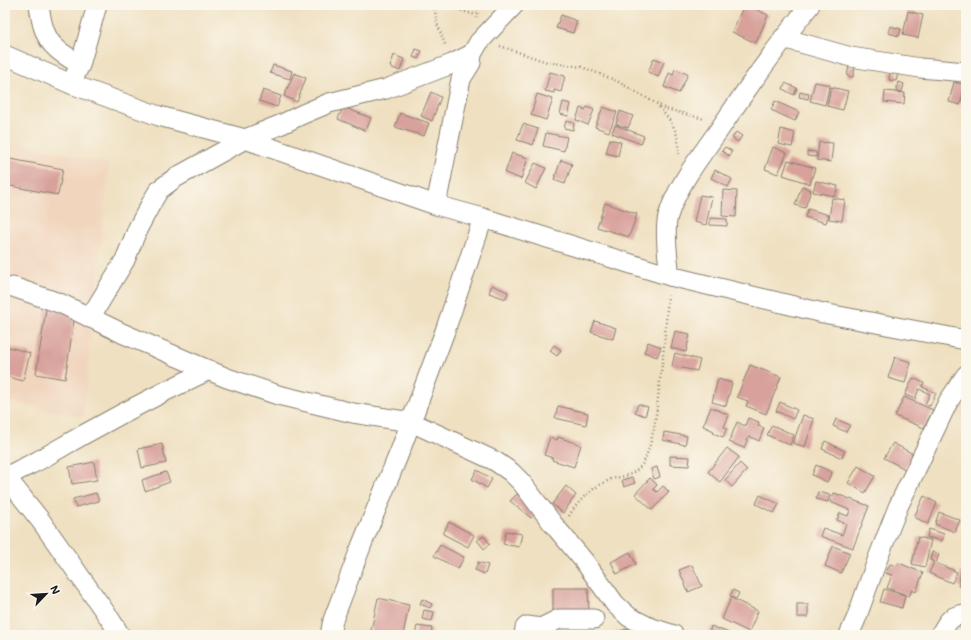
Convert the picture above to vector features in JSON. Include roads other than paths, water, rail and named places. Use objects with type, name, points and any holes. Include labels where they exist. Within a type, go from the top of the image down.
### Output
[{"type":"street","points":[[39,5],[42,26],[50,42],[56,49],[80,64]]},
{"type":"street","points":[[71,84],[80,64],[97,5]]},
{"type":"street","points":[[90,318],[125,260],[138,228],[159,190],[175,178],[246,138],[329,103],[386,89],[452,64],[476,48],[514,5]]},
{"type":"street","points":[[670,276],[667,249],[668,218],[674,198],[727,118],[783,38],[810,5]]},
{"type":"street","points":[[783,38],[851,57],[920,68],[966,72]]},
{"type":"street","points":[[436,205],[461,79],[471,63],[476,48]]},
{"type":"street","points":[[5,55],[71,84],[159,116],[246,138],[436,205],[483,218],[670,276],[823,313],[966,340]]},
{"type":"street","points":[[330,635],[333,620],[445,331],[483,218]]},
{"type":"street","points":[[13,287],[62,304],[124,334],[227,378],[278,394],[354,413],[411,422],[495,461],[511,472],[522,483],[584,561],[615,604],[629,617],[649,627],[674,635]]},
{"type":"street","points":[[120,635],[45,528],[5,478],[165,391],[209,370]]},
{"type":"street","points":[[849,635],[898,507],[948,402],[966,375]]},
{"type":"street","points":[[524,635],[525,628],[527,626],[541,628],[559,619],[592,627],[598,614],[615,604]]},
{"type":"street","points":[[940,635],[949,620],[954,616],[966,614]]}]
